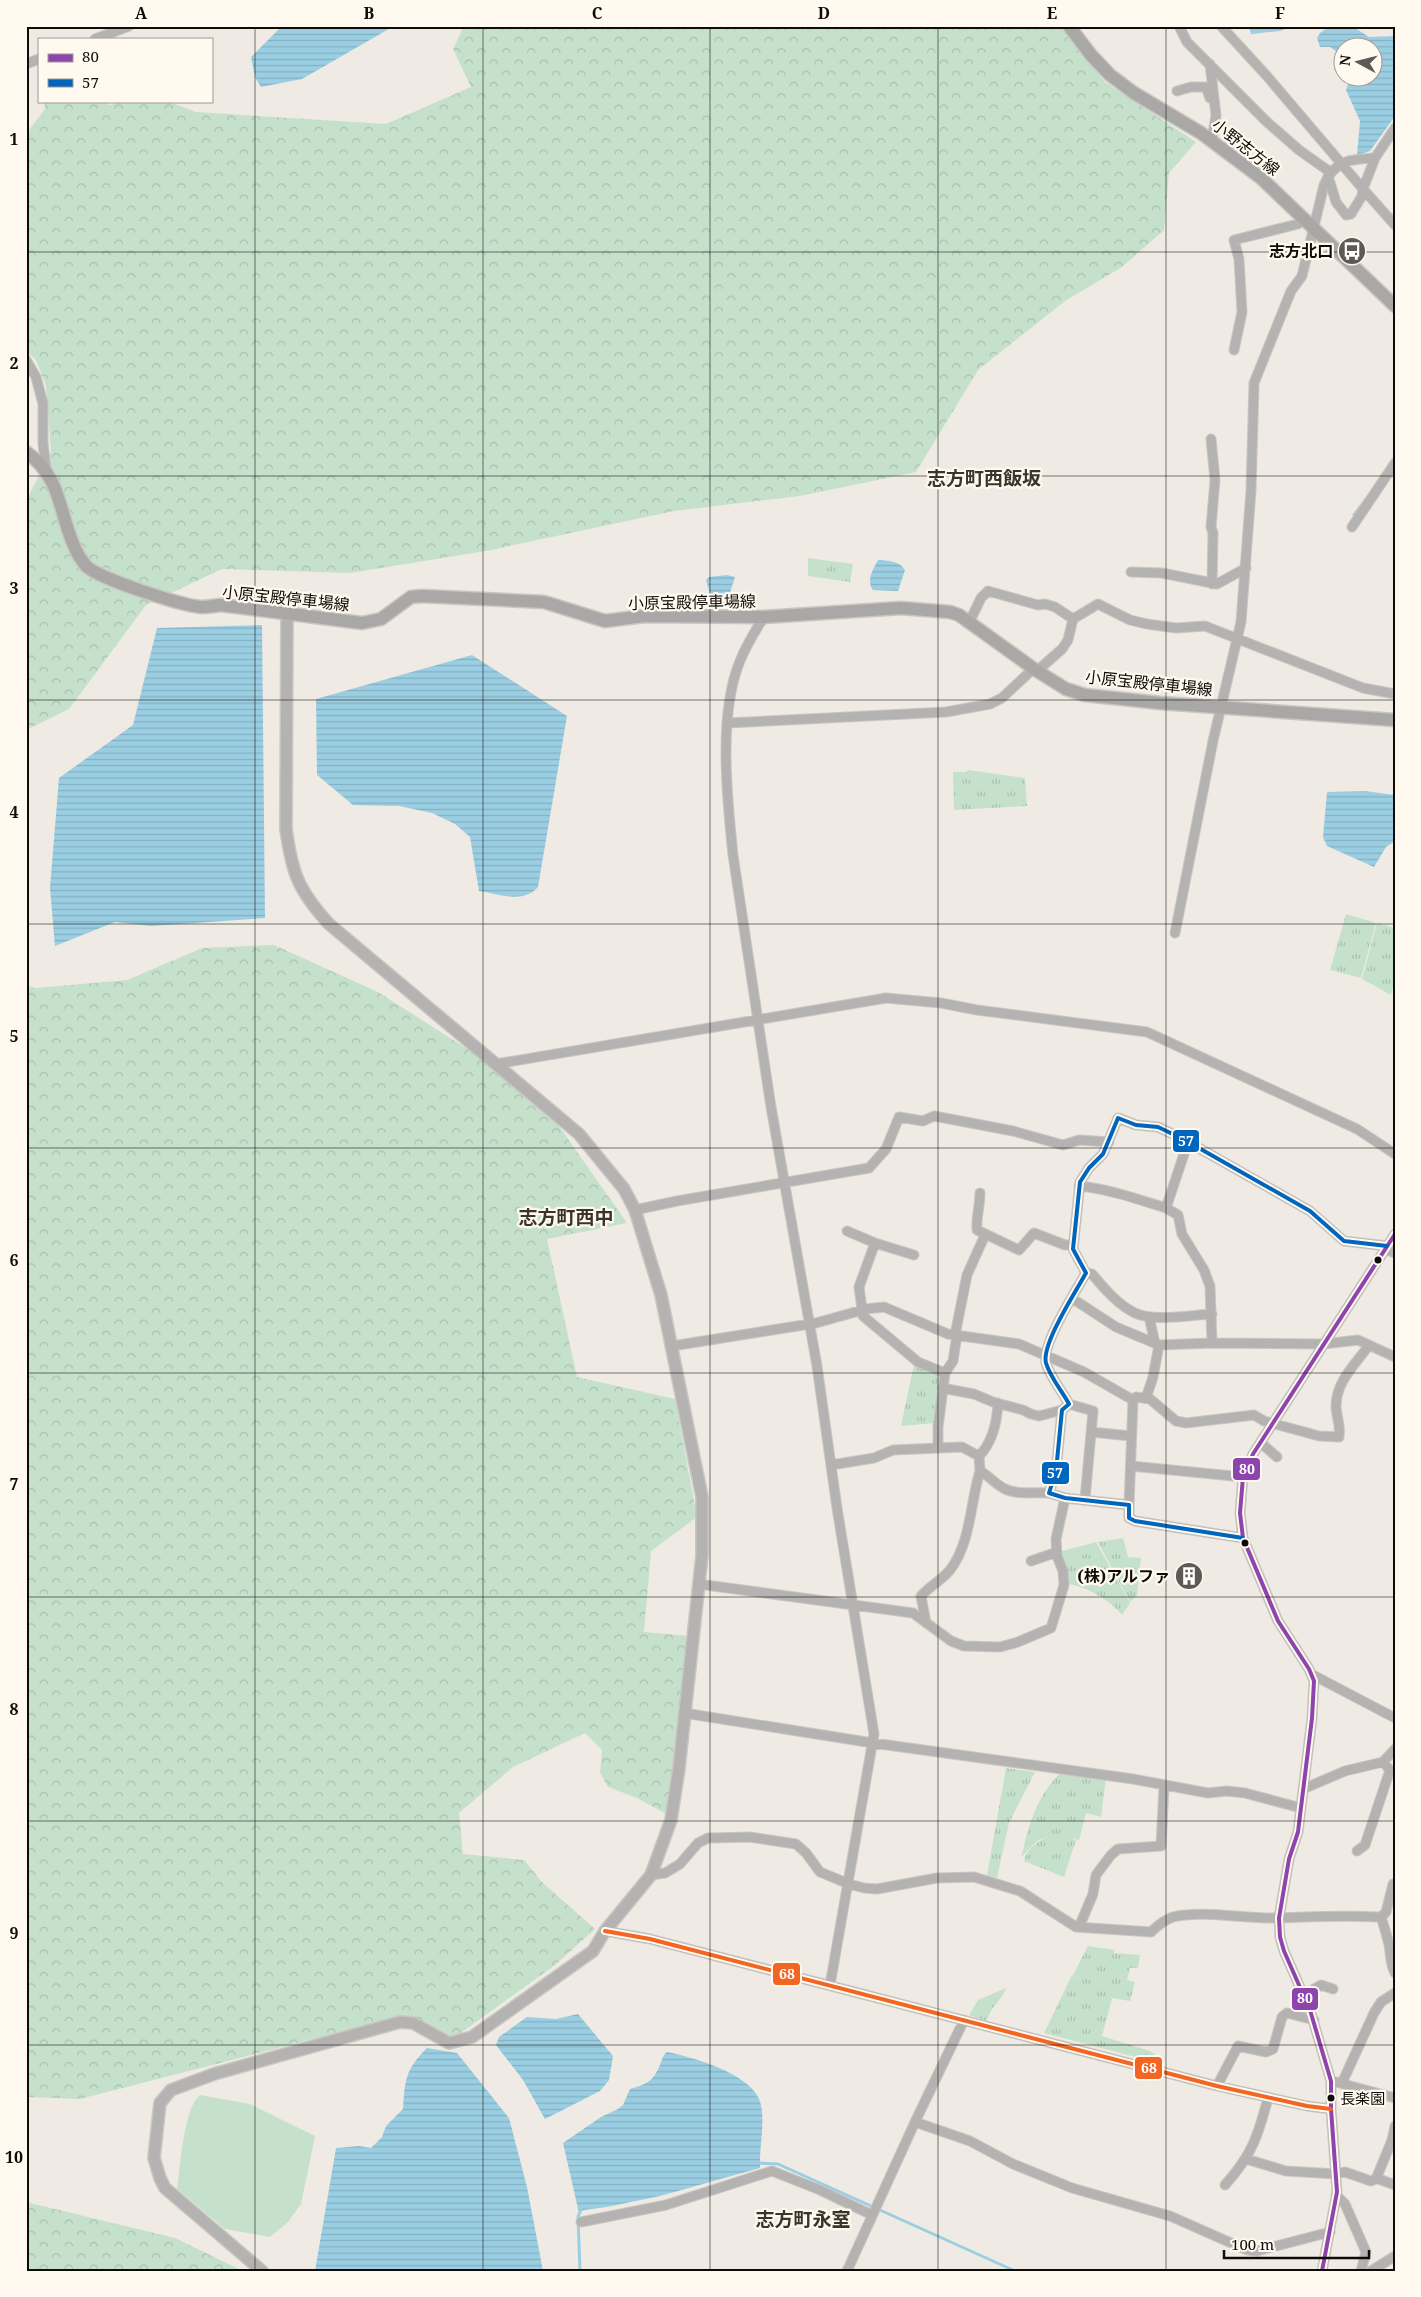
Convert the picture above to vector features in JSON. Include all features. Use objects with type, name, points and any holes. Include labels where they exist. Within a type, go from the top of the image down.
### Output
[{"type":"main road","name":"小野志方線","points":[[1069,26],[1091,55],[1110,75],[1134,93],[1212,140],[1261,178],[1395,306]]},
{"type":"main road","name":"小原宝殿停車場線","points":[[26,452],[46,469],[54,483],[78,555],[87,566],[105,576],[169,601],[202,607],[220,605],[287,612],[362,623],[381,619],[411,597],[422,596],[544,602],[604,621],[644,616],[764,618],[901,608],[950,612],[1066,689],[1084,695],[1395,720]]},
{"type":"street","points":[[97,38],[129,26]]},
{"type":"street","points":[[1179,26],[1187,42],[1278,132],[1329,174],[1336,202],[1346,215],[1351,214],[1362,196],[1375,158],[1395,128]]},
{"type":"street","points":[[1221,26],[1266,75],[1395,226]]},
{"type":"street","points":[[26,64],[38,59]]},
{"type":"street","points":[[1210,64],[1216,121],[1212,140]]},
{"type":"street","points":[[1177,91],[1191,87],[1206,87],[1216,121]]},
{"type":"street","points":[[1175,933],[1213,741],[1241,622],[1251,491],[1254,383],[1291,292],[1302,276],[1329,174],[1348,160],[1375,158]]},
{"type":"street","points":[[1234,350],[1242,312],[1239,259],[1234,240],[1298,224],[1302,217]]},
{"type":"street","points":[[26,360],[36,377],[43,404],[43,443],[46,469]]},
{"type":"street","points":[[1211,438],[1215,480],[1211,527],[1213,533],[1212,584]]},
{"type":"street","points":[[1352,527],[1395,464]]},
{"type":"street","points":[[1131,572],[1162,573],[1212,584],[1219,583],[1246,568]]},
{"type":"street","points":[[969,623],[981,598],[988,591],[1038,604],[1045,604],[1073,618]]},
{"type":"street","points":[[728,722],[946,712],[990,704],[1002,698],[1062,649],[1068,640],[1073,618],[1098,604],[1130,620],[1176,628],[1205,626],[1364,688],[1395,694]]},
{"type":"street","points":[[262,2271],[166,2188],[160,2178],[154,2158],[160,2102],[171,2090],[214,2074],[400,2022],[412,2024],[450,2043],[472,2037],[593,1951],[605,1932],[651,1875],[671,1820],[679,1768],[702,1555],[702,1497],[661,1294],[635,1210],[624,1189],[579,1134],[329,924],[312,906],[300,887],[290,858],[286,829],[287,612]]},
{"type":"street","points":[[764,618],[740,661],[730,699],[728,722],[729,818],[732,855],[817,1366],[852,1605],[874,1734],[830,1985]]},
{"type":"street","points":[[496,1064],[886,998],[941,1003],[977,1010],[1147,1032],[1357,1130],[1395,1154]]},
{"type":"street","points":[[635,1210],[869,1168],[886,1150],[899,1117],[922,1121],[934,1116],[1013,1131],[1063,1145],[1079,1140],[1109,1142]]},
{"type":"street","points":[[1086,1273],[1073,1249],[1079,1186],[1089,1168],[1103,1154],[1118,1118],[1136,1126],[1158,1128],[1188,1142],[1310,1211],[1344,1241],[1386,1247],[1395,1253]]},
{"type":"street","points":[[1166,1208],[1188,1142]]},
{"type":"street","points":[[1079,1186],[1106,1189],[1166,1208],[1178,1215],[1182,1234],[1204,1270],[1210,1286],[1212,1343]]},
{"type":"street","points":[[980,1192],[980,1212],[976,1227],[985,1235],[1019,1250],[1034,1233],[1065,1245],[1073,1245]]},
{"type":"street","points":[[847,1231],[876,1243],[914,1255]]},
{"type":"street","points":[[1395,1234],[1253,1454],[1242,1477],[1240,1513],[1243,1538],[1278,1621],[1313,1675],[1395,1718]]},
{"type":"street","points":[[938,1447],[942,1388],[945,1373],[953,1361],[967,1275],[985,1235]]},
{"type":"street","points":[[876,1243],[859,1287],[862,1316],[918,1362],[945,1373]]},
{"type":"street","points":[[1086,1273],[1092,1274],[1104,1288],[1135,1314],[1149,1317],[1212,1314]]},
{"type":"street","points":[[1049,1493],[1056,1471],[1066,1407],[1046,1364],[1045,1356],[1058,1321],[1086,1273]]},
{"type":"street","points":[[1072,1299],[1116,1327],[1157,1344],[1324,1344],[1358,1340],[1395,1357]]},
{"type":"street","points":[[672,1346],[809,1324],[861,1310],[884,1307],[939,1331],[1019,1344],[1084,1372],[1133,1400]]},
{"type":"street","points":[[1146,1398],[1153,1378],[1157,1344],[1149,1317]]},
{"type":"street","points":[[1133,1400],[1136,1397],[1150,1399],[1176,1421],[1186,1423],[1254,1415],[1264,1420],[1318,1436],[1340,1436],[1340,1423],[1336,1406],[1339,1389],[1343,1378],[1369,1345]]},
{"type":"street","points":[[942,1388],[974,1394],[1039,1416],[1066,1407],[1093,1411],[1084,1499]]},
{"type":"street","points":[[1133,1400],[1129,1518],[1135,1521],[1243,1538]]},
{"type":"street","points":[[979,1456],[987,1448],[998,1403]]},
{"type":"street","points":[[1091,1432],[1131,1436]]},
{"type":"street","points":[[1261,1443],[1277,1457]]},
{"type":"street","points":[[831,1465],[874,1458],[893,1450],[938,1447],[962,1447],[972,1450],[979,1456],[980,1472],[968,1525],[957,1559],[950,1570],[921,1596],[926,1623]]},
{"type":"street","points":[[1131,1466],[1242,1477]]},
{"type":"street","points":[[980,1472],[996,1481],[1004,1489],[1014,1492],[1049,1493],[1064,1498],[1128,1505]]},
{"type":"street","points":[[698,1584],[913,1613],[951,1641],[964,1646],[1000,1647],[1048,1631],[1051,1628],[1064,1585],[1056,1539],[1064,1498]]},
{"type":"street","points":[[1031,1561],[1057,1552]]},
{"type":"street","points":[[1313,1675],[1312,1718],[1298,1832],[1289,1859],[1280,1918],[1280,1937],[1284,1951],[1314,2020],[1331,2081],[1336,2195],[1322,2271]]},
{"type":"street","points":[[684,1713],[873,1743],[1058,1768],[1208,1793],[1227,1791],[1245,1793],[1301,1808]]},
{"type":"street","points":[[1303,1789],[1345,1771],[1383,1762],[1395,1749]]},
{"type":"street","points":[[1357,1851],[1365,1845],[1390,1770],[1383,1762]]},
{"type":"street","points":[[1079,1927],[1093,1894],[1096,1875],[1111,1855],[1118,1849],[1161,1846],[1164,1786]]},
{"type":"street","points":[[651,1875],[665,1873],[680,1864],[698,1843],[708,1838],[750,1836],[796,1844],[806,1853],[820,1872],[849,1884],[877,1889],[936,1878],[989,1880],[1020,1892],[1079,1927],[1151,1932],[1163,1922],[1173,1917],[1280,1918],[1351,1915],[1381,1917],[1386,1912],[1393,1884]]},
{"type":"street","points":[[1381,1917],[1390,1946],[1390,1963],[1395,1973]]},
{"type":"street","points":[[605,1932],[650,1939],[1217,2086],[1268,2098],[1331,2109]]},
{"type":"street","points":[[1304,1994],[1321,1986],[1333,1989]]},
{"type":"street","points":[[1342,2083],[1374,2013],[1381,2002],[1395,1993]]},
{"type":"street","points":[[1217,2086],[1238,2046],[1266,2052],[1273,2049],[1282,2017],[1287,2013],[1314,2020]]},
{"type":"street","points":[[847,2271],[964,2020]]},
{"type":"street","points":[[1331,2081],[1395,2098]]},
{"type":"street","points":[[1225,2185],[1246,2159],[1259,2130],[1268,2098]]},
{"type":"street","points":[[915,2122],[970,2141],[1013,2164],[1072,2188],[1170,2216],[1247,2250],[1258,2251],[1330,2232]]},
{"type":"street","points":[[1246,2159],[1286,2171],[1336,2174],[1345,2172],[1371,2181],[1376,2178],[1392,2140],[1395,2126]]},
{"type":"street","points":[[581,2222],[666,2205],[772,2171],[820,2190],[872,2215]]},
{"type":"street","points":[[1376,2178],[1395,2186]]},
{"type":"street","points":[[1336,2195],[1346,2204],[1366,2252],[1361,2271]]},
{"type":"street","points":[[1371,2271],[1395,2256]]},
{"type":"green space","points":[[464,26],[1061,26],[1105,82],[1196,142],[1169,173],[1164,230],[1122,267],[1065,301],[978,370],[916,472],[800,496],[674,511],[486,551],[350,573],[222,569],[146,605],[69,709],[26,730],[26,501],[51,452],[46,386],[36,360],[26,351],[26,134],[45,109],[44,102],[105,102],[109,105],[123,102],[170,102],[196,112],[386,124],[471,87],[453,49]]},
{"type":"green space","points":[[808,558],[853,564],[850,582],[808,576]]},
{"type":"green space","points":[[968,770],[1025,778],[1027,806],[954,810],[953,772],[966,772]]},
{"type":"green space","points":[[1346,914],[1376,923],[1361,978],[1330,970]]},
{"type":"green space","points":[[1377,923],[1395,928],[1395,980],[1391,995],[1362,979]]},
{"type":"green space","points":[[274,945],[378,992],[480,1057],[554,1119],[627,1223],[547,1239],[577,1377],[675,1399],[697,1517],[651,1551],[644,1632],[689,1636],[670,1816],[637,1798],[608,1787],[600,1773],[602,1750],[585,1733],[513,1767],[459,1813],[463,1854],[524,1860],[543,1883],[595,1929],[555,1965],[454,2038],[402,2016],[80,2099],[26,2097],[26,985],[36,988],[127,980],[202,948]]},
{"type":"green space","points":[[914,1364],[942,1374],[936,1423],[901,1426]]},
{"type":"green space","points":[[1123,1538],[1128,1557],[1141,1558],[1137,1595],[1130,1602],[1098,1542]]},
{"type":"green space","points":[[1096,1542],[1130,1603],[1122,1615],[1111,1604],[1097,1595],[1067,1584],[1059,1552]]},
{"type":"green space","points":[[1006,1768],[1035,1772],[1009,1823],[997,1878],[987,1875]]},
{"type":"green space","points":[[1062,1771],[1106,1778],[1101,1817],[1086,1813],[1079,1840],[1069,1837],[1076,1840],[1064,1877],[1024,1861],[1031,1848],[1039,1841],[1048,1837],[1037,1841],[1022,1856],[1027,1832],[1035,1810],[1046,1789]]},
{"type":"green space","points":[[1088,1946],[1114,1950],[1114,1953],[1140,1955],[1138,1968],[1130,1968],[1127,1980],[1135,1982],[1130,2001],[1112,1998],[1073,1975]]},
{"type":"green space","points":[[1072,1975],[1109,1995],[1112,1999],[1102,2036],[1150,2051],[1159,2057],[1158,2063],[1044,2033]]},
{"type":"green space","points":[[1006,1988],[1002,1997],[991,2011],[987,2021],[969,2015],[978,2000]]},
{"type":"green space","points":[[200,2095],[250,2104],[315,2136],[301,2204],[288,2222],[270,2237],[225,2229],[177,2189],[186,2124],[190,2111]]},
{"type":"green space","points":[[26,2202],[175,2238],[243,2271],[26,2271]]},
{"type":"water","points":[[282,26],[394,26],[302,79],[261,87],[255,77],[251,57]]},
{"type":"water","points":[[1249,26],[1294,26],[1280,31],[1251,34]]},
{"type":"water","points":[[1330,26],[1352,26],[1369,37],[1395,36],[1395,116],[1370,151],[1357,155],[1360,121],[1346,90],[1347,88],[1384,88],[1384,38],[1334,38],[1334,50],[1330,47],[1320,47],[1317,38],[1320,33]]},
{"type":"water","points":[[878,560],[897,563],[905,570],[898,591],[873,590],[870,579]]},
{"type":"water","points":[[727,575],[735,577],[726,605],[719,607],[710,594],[706,580],[709,577]]},
{"type":"water","points":[[262,625],[265,918],[151,926],[115,922],[55,946],[50,888],[59,778],[133,725],[157,628]]},
{"type":"water","points":[[472,655],[567,716],[538,887],[526,895],[518,897],[479,891],[470,837],[455,824],[432,813],[399,806],[353,805],[317,775],[316,699]]},
{"type":"water","points":[[1365,791],[1395,795],[1395,841],[1386,847],[1374,867],[1327,846],[1323,837],[1327,792]]},
{"type":"water","points":[[578,2014],[613,2056],[609,2080],[600,2091],[545,2119],[523,2080],[496,2045],[499,2037],[527,2017],[556,2019]]},
{"type":"water","points":[[427,2048],[457,2053],[509,2118],[527,2187],[543,2271],[315,2271],[336,2148],[359,2146],[371,2148],[382,2137],[386,2126],[403,2109],[404,2090],[410,2069]]},
{"type":"water","points":[[667,2052],[692,2058],[722,2069],[736,2076],[757,2094],[762,2113],[760,2168],[660,2196],[584,2210],[579,2213],[563,2143],[601,2117],[623,2105],[630,2089],[653,2078],[663,2056]]},
{"type":"waterway","points":[[1354,515],[1366,499]]},
{"type":"waterway","points":[[757,2163],[778,2164],[1015,2271]]},
{"type":"waterway","points":[[580,2271],[578,2217],[581,2209]]},
{"type":"transit line","name":"57","points":[[1243,1538],[1135,1521],[1129,1518],[1129,1505],[1065,1498],[1049,1493],[1056,1471],[1062,1410],[1069,1404],[1050,1373],[1046,1363],[1046,1355],[1060,1318],[1086,1273],[1073,1249],[1080,1182],[1089,1168],[1103,1154],[1118,1118],[1136,1125],[1158,1127],[1183,1139],[1310,1211],[1344,1241],[1387,1246]]},
{"type":"transit line","name":"80","points":[[1322,2271],[1337,2192],[1331,2109],[1331,2081],[1310,2010],[1284,1951],[1280,1937],[1279,1918],[1289,1859],[1298,1832],[1312,1718],[1314,1681],[1309,1669],[1278,1621],[1243,1538],[1240,1513],[1243,1477],[1253,1454],[1395,1234]]},
{"type":"transit line","name":"68","points":[[605,1931],[650,1939],[1217,2086],[1307,2106],[1331,2109]]},
{"type":"place","name":"志方北口","points":[[1352,251]]},
{"type":"place","name":"(株)アルファ","points":[[1189,1576]]},
{"type":"place","name":"長楽園","points":[[1331,2098]]},
{"type":"district","name":"志方町西飯坂","points":[[984,478]]},
{"type":"district","name":"志方町西中","points":[[566,1217]]},
{"type":"district","name":"志方町永室","points":[[803,2219]]}]
